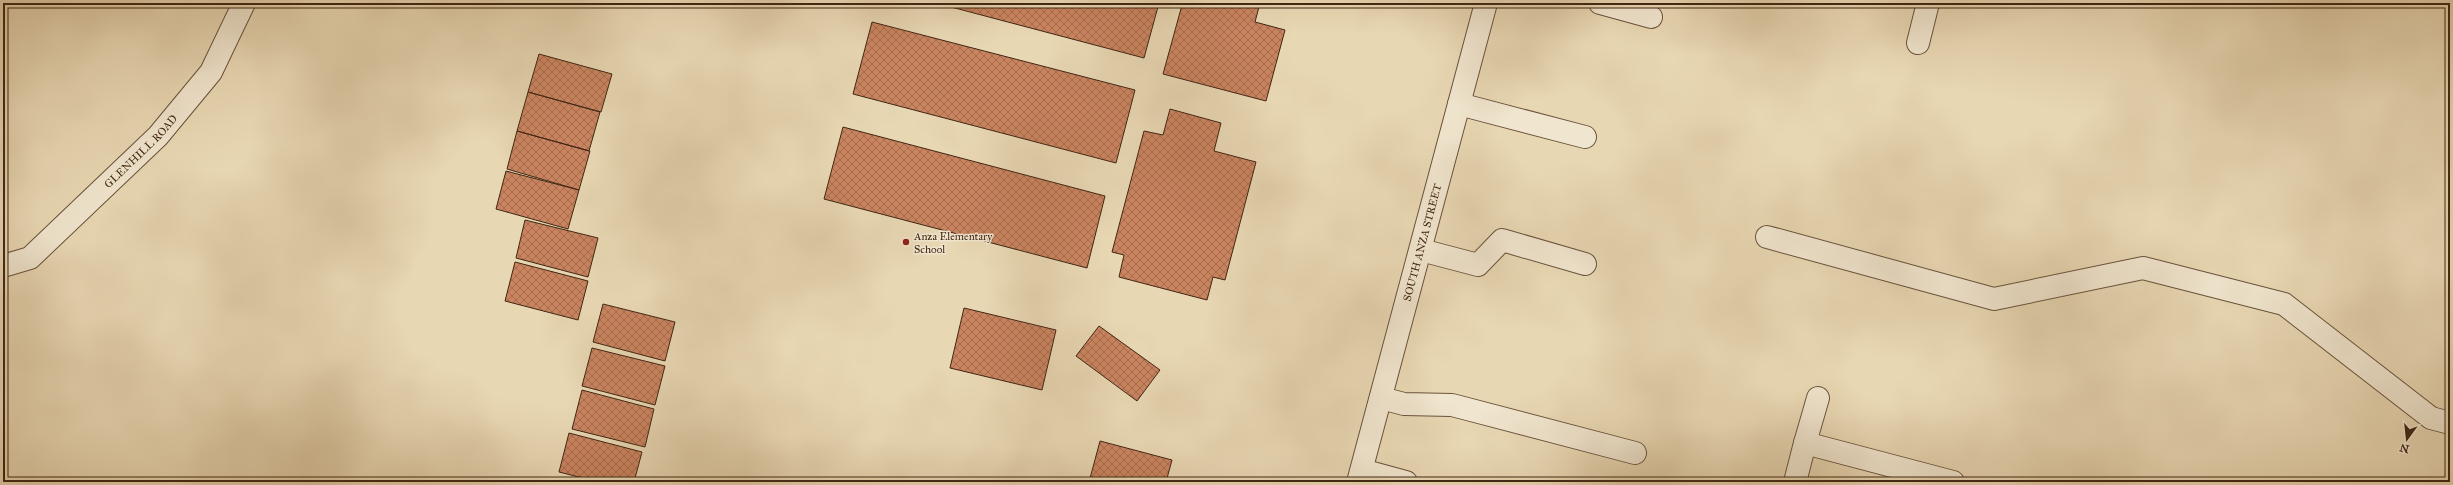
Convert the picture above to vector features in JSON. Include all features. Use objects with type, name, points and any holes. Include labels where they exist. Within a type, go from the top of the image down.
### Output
[{"type":"street","name":"GLENHILL ROAD","points":[[3,266],[30,258],[158,136],[211,72],[244,3]]},
{"type":"street","name":"SOUTH ANZA STREET","points":[[1360,476],[1486,3]]},
{"type":"street","points":[[1600,3],[1651,17]]},
{"type":"street","points":[[1918,43],[1928,3]]},
{"type":"street","points":[[1459,104],[1585,137]]},
{"type":"street","points":[[1768,237],[1994,299],[2143,268],[2284,304],[2431,418],[2450,422]]},
{"type":"street","points":[[1420,250],[1478,265],[1502,240],[1585,264]]},
{"type":"street","points":[[1381,398],[1404,404],[1452,404],[1635,453]]},
{"type":"street","points":[[1795,482],[1818,398]]},
{"type":"street","points":[[1805,443],[1953,482]]},
{"type":"street","points":[[1360,476],[1406,482]]},
{"type":"building","points":[[936,3],[1159,3],[1144,58]]},
{"type":"building","points":[[1187,3],[1260,3],[1255,22],[1285,30],[1266,101],[1163,74],[1182,5],[1186,6]]},
{"type":"building","points":[[872,22],[1135,90],[1116,163],[853,94]]},
{"type":"building","points":[[539,54],[612,74],[601,112],[528,92]]},
{"type":"building","points":[[528,92],[600,112],[589,151],[517,131]]},
{"type":"building","points":[[1170,109],[1221,123],[1214,151],[1256,162],[1225,280],[1213,277],[1207,300],[1119,277],[1124,255],[1112,252],[1144,131],[1163,135]]},
{"type":"building","points":[[843,127],[1105,196],[1087,268],[824,199]]},
{"type":"building","points":[[517,131],[590,151],[579,190],[507,169]]},
{"type":"building","points":[[506,171],[579,190],[568,229],[496,209]]},
{"type":"building","points":[[525,220],[598,238],[588,277],[516,258]]},
{"type":"building","points":[[515,262],[588,281],[578,320],[505,301]]},
{"type":"building","points":[[603,304],[675,322],[665,361],[593,342]]},
{"type":"building","points":[[964,308],[1056,330],[1042,390],[950,368]]},
{"type":"building","points":[[1099,326],[1160,370],[1137,401],[1076,356]]},
{"type":"building","points":[[592,348],[665,366],[655,405],[582,386]]},
{"type":"building","points":[[582,390],[654,409],[645,447],[572,429]]},
{"type":"building","points":[[569,433],[642,452],[634,482],[599,482],[559,472]]},
{"type":"building","points":[[1100,441],[1172,460],[1166,482],[1089,482]]},
{"type":"place","name":"Anza Elementary School","points":[[906,242]]}]
